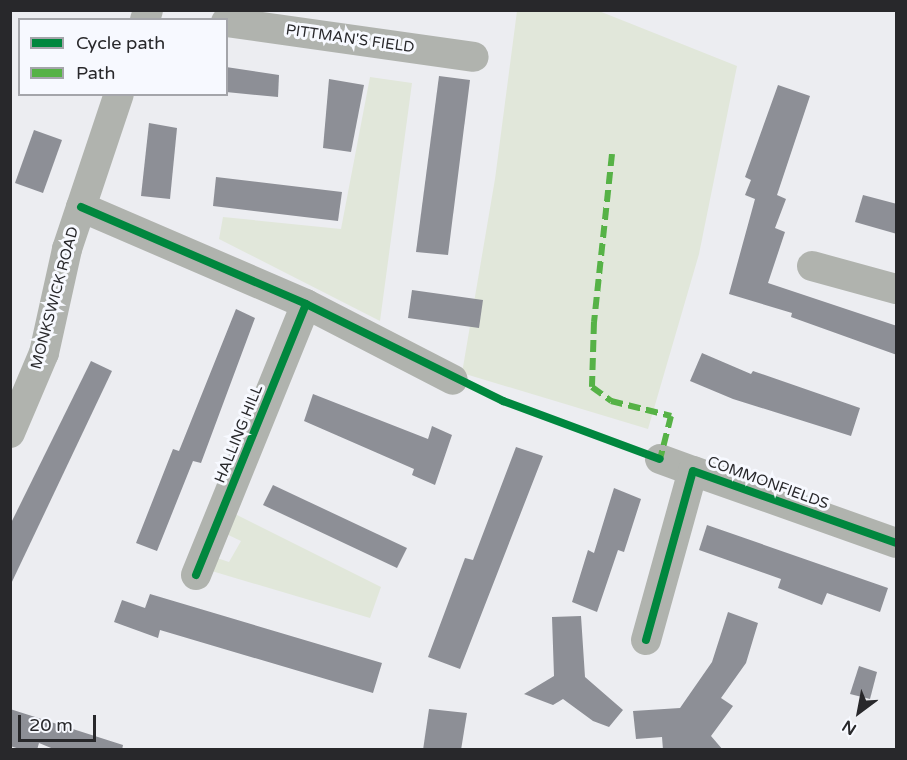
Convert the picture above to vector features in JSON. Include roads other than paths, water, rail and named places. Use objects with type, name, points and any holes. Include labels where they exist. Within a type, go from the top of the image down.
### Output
[{"type":"street","points":[[202,10],[217,18]]},
{"type":"street","name":"PITTMAN'S FIELD","points":[[228,22],[474,57]]},
{"type":"street","name":"MONKSWICK ROAD","points":[[10,433],[44,352],[67,249],[118,96]]},
{"type":"street","points":[[81,207],[306,304],[453,380]]},
{"type":"street","points":[[812,266],[897,289]]},
{"type":"street","name":"HALLING HILL","points":[[196,574],[306,304]]},
{"type":"street","name":"COMMONFIELDS","points":[[660,459],[897,543]]},
{"type":"street","name":"COMMONFIELDS","points":[[646,640],[693,471]]}]
